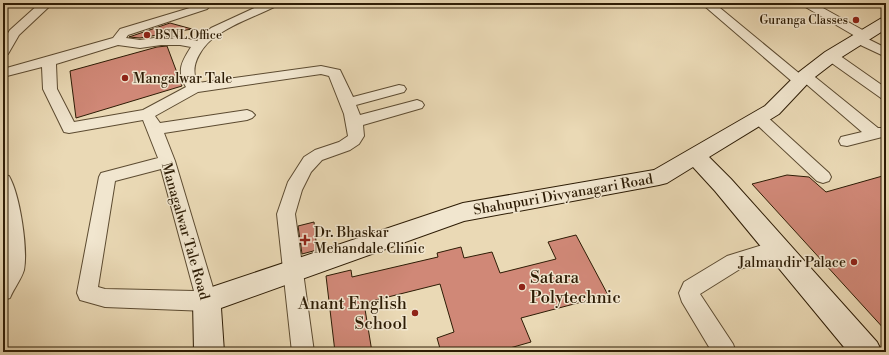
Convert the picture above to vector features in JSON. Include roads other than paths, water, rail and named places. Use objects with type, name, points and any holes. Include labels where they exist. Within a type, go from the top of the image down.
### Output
[{"type":"main road","name":"Shahupuri Divyanagari Road","points":[[207,301],[463,212],[659,177],[772,110],[802,78],[831,56],[875,30]]},
{"type":"main road","points":[[696,156],[724,185],[868,352]]},
{"type":"main road","name":"Managalwar Tale Road","points":[[207,301],[209,352]]},
{"type":"street","points":[[3,51],[14,33],[47,3]]},
{"type":"street","points":[[194,88],[189,80],[187,72],[195,50],[199,45],[215,31],[274,3]]},
{"type":"street","points":[[707,3],[802,78],[881,132]]},
{"type":"street","points":[[806,3],[875,30],[886,53]]},
{"type":"street","points":[[118,41],[124,32],[201,5],[215,31]]},
{"type":"street","points":[[3,25],[26,22]]},
{"type":"street","points":[[44,63],[118,41],[140,44],[161,41],[180,41],[199,45]]},
{"type":"street","points":[[831,56],[886,95]]},
{"type":"street","points":[[3,73],[49,61],[50,89],[69,128],[147,114],[194,88],[321,70],[327,70],[335,73],[348,103],[354,122],[356,135],[355,139],[347,145],[324,151],[316,156],[303,170],[290,196],[286,214],[303,352]]},
{"type":"street","points":[[348,103],[399,89]]},
{"type":"street","points":[[354,122],[417,105]]},
{"type":"street","name":"Managalwar Tale Road","points":[[147,114],[156,129],[167,161],[207,301]]},
{"type":"street","points":[[156,129],[247,115]]},
{"type":"street","points":[[759,118],[823,177]]},
{"type":"street","points":[[847,141],[881,132]]},
{"type":"street","points":[[167,161],[107,176],[87,293],[104,298],[207,301]]},
{"type":"street","points":[[3,181],[9,203],[13,233],[14,269],[3,291]]},
{"type":"street","points":[[725,352],[692,302],[689,293],[691,288],[734,262],[779,248]]},
{"type":"place","name":"Guranga Classes","points":[[856,20]]},
{"type":"place","name":"BSNL Office","points":[[147,35]]},
{"type":"place","name":"Mangalwar Tale","points":[[125,78]]},
{"type":"place","name":"Dr. Bhaskar Mehandale Clinic","points":[[305,240]]},
{"type":"place","name":"Jalmandir Palace","points":[[854,262]]},
{"type":"place","name":"Satara Polytechnic","points":[[522,287]]},
{"type":"place","name":"Anant English School","points":[[415,313]]}]
